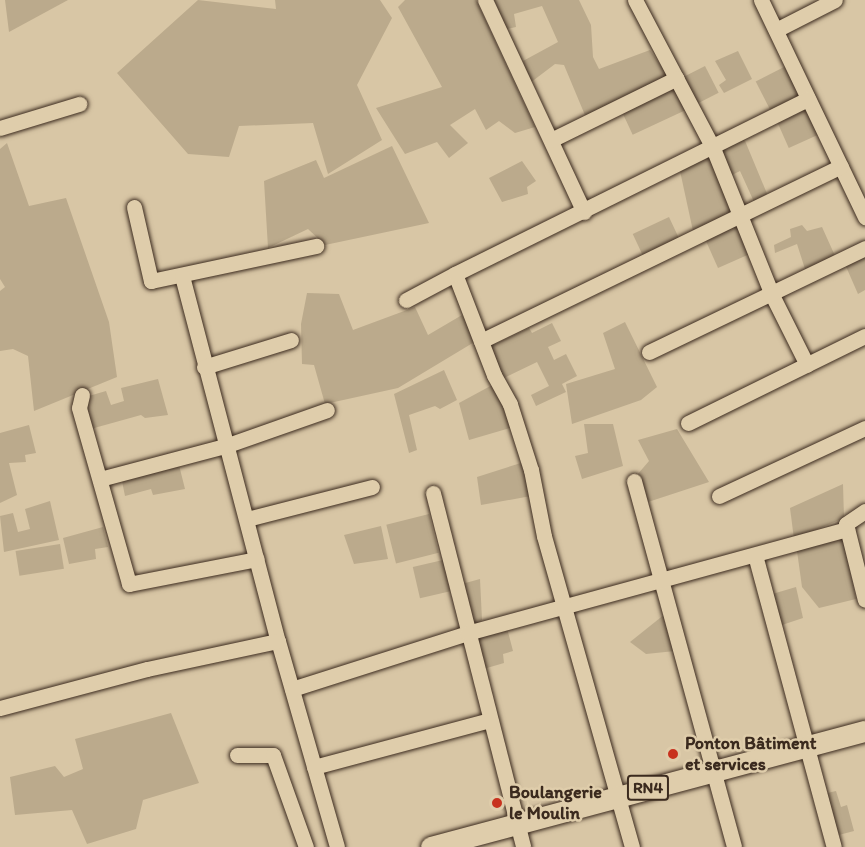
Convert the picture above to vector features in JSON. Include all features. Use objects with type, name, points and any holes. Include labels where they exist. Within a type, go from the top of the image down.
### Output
[{"type":"highway","name":"RN4","points":[[431,847],[865,731]]},
{"type":"street","points":[[485,0],[584,212]]},
{"type":"street","points":[[635,0],[713,148],[772,295],[807,365]]},
{"type":"street","points":[[761,0],[865,217]]},
{"type":"street","points":[[776,30],[835,0]]},
{"type":"street","points":[[551,140],[677,78]]},
{"type":"street","points":[[406,300],[808,99]]},
{"type":"street","points":[[0,129],[79,104]]},
{"type":"street","points":[[481,341],[841,166]]},
{"type":"street","points":[[134,207],[148,278],[156,281],[316,246]]},
{"type":"street","points":[[649,352],[772,295],[865,248]]},
{"type":"street","points":[[455,274],[481,341],[510,404],[531,470],[563,607],[632,847]]},
{"type":"street","points":[[182,276],[225,446],[337,847]]},
{"type":"street","points":[[688,423],[865,336]]},
{"type":"street","points":[[204,367],[291,340]]},
{"type":"street","points":[[82,395],[79,408],[129,584],[256,559]]},
{"type":"street","points":[[100,479],[225,446],[327,410]]},
{"type":"street","points":[[719,496],[865,428]]},
{"type":"street","points":[[634,482],[734,847]]},
{"type":"street","points":[[247,519],[372,487]]},
{"type":"street","points":[[433,493],[523,847]]},
{"type":"street","points":[[865,511],[847,521],[865,600]]},
{"type":"street","points":[[292,689],[467,633],[847,529]]},
{"type":"street","points":[[755,555],[834,847]]},
{"type":"street","points":[[0,708],[147,669],[278,641]]},
{"type":"street","points":[[314,767],[490,720]]},
{"type":"street","points":[[237,755],[273,755],[306,847]]},
{"type":"shaded area","points":[[5,0],[68,0],[9,32]]},
{"type":"shaded area","points":[[198,0],[276,9],[275,0],[380,0],[392,18],[357,85],[382,140],[328,174],[313,123],[239,126],[229,157],[188,154],[117,73]]},
{"type":"shaded area","points":[[405,0],[476,0],[535,127],[515,133],[499,121],[486,130],[475,109],[450,125],[468,143],[449,158],[437,142],[405,154],[376,108],[442,87],[398,7]]},
{"type":"shaded area","points":[[489,0],[579,0],[591,25],[593,57],[599,69],[650,50],[670,79],[587,120],[564,65],[555,64],[530,83],[523,61],[558,42],[542,6],[514,14],[516,27],[502,30]]},
{"type":"shaded area","points":[[738,51],[752,79],[724,93],[719,85],[726,80],[715,61]]},
{"type":"shaded area","points":[[705,66],[719,93],[695,105],[681,78]]},
{"type":"shaded area","points":[[786,66],[802,98],[772,114],[756,81]]},
{"type":"shaded area","points":[[673,84],[685,110],[633,135],[620,109]]},
{"type":"shaded area","points":[[806,103],[820,134],[789,148],[775,117]]},
{"type":"shaded area","points":[[743,136],[768,196],[755,204],[740,171],[726,178],[714,148]]},
{"type":"shaded area","points":[[7,143],[29,206],[66,198],[109,322],[117,377],[34,411],[28,356],[13,349],[0,351],[0,291],[5,287],[0,279],[0,149]]},
{"type":"shaded area","points":[[392,146],[429,223],[325,245],[308,229],[268,248],[264,181],[316,160],[324,178]]},
{"type":"shaded area","points":[[711,153],[734,214],[693,231],[680,171]]},
{"type":"shaded area","points":[[522,161],[536,181],[527,187],[528,194],[502,202],[489,178]]},
{"type":"shaded area","points":[[669,217],[680,241],[644,257],[633,234]]},
{"type":"shaded area","points":[[738,222],[752,253],[718,268],[704,237]]},
{"type":"shaded area","points":[[802,225],[807,231],[822,227],[836,258],[805,269],[797,244],[775,253],[774,245],[791,237],[790,229]]},
{"type":"shaded area","points":[[865,252],[865,290],[858,294],[844,262]]},
{"type":"shaded area","points":[[307,293],[339,294],[353,330],[415,307],[428,335],[462,315],[476,341],[398,388],[325,404],[314,365],[302,364],[301,324]]},
{"type":"shaded area","points":[[625,322],[657,387],[641,400],[572,424],[566,384],[615,369],[603,333]]},
{"type":"shaded area","points":[[552,323],[561,341],[548,347],[554,360],[566,354],[577,376],[562,384],[566,392],[536,406],[531,395],[549,386],[537,362],[502,379],[487,348],[529,328],[532,333]]},
{"type":"shaded area","points":[[444,370],[457,400],[440,409],[435,406],[409,415],[417,450],[409,453],[394,394]]},
{"type":"shaded area","points":[[158,379],[168,415],[145,418],[141,415],[87,430],[82,398],[106,391],[111,405],[124,401],[121,388]]},
{"type":"shaded area","points":[[496,383],[513,427],[469,440],[459,403]]},
{"type":"shaded area","points":[[584,424],[613,424],[623,466],[582,479],[575,456],[588,453]]},
{"type":"shaded area","points":[[29,425],[36,453],[25,455],[26,462],[9,463],[17,495],[0,503],[0,433]]},
{"type":"shaded area","points":[[677,429],[709,482],[645,503],[637,475],[649,461],[638,440]]},
{"type":"shaded area","points":[[178,461],[185,489],[153,495],[151,489],[125,496],[121,476]]},
{"type":"shaded area","points":[[524,462],[531,496],[481,505],[477,477]]},
{"type":"shaded area","points":[[843,484],[844,518],[794,539],[790,508]]},
{"type":"shaded area","points":[[50,501],[59,540],[4,552],[0,516],[13,513],[18,532],[30,529],[25,509]]},
{"type":"shaded area","points":[[429,514],[439,553],[396,563],[386,525]]},
{"type":"shaded area","points":[[381,526],[388,559],[354,564],[344,535]]},
{"type":"shaded area","points":[[103,527],[108,547],[95,549],[96,559],[69,564],[63,538]]},
{"type":"shaded area","points":[[843,537],[856,599],[819,608],[802,587],[797,551]]},
{"type":"shaded area","points":[[60,544],[64,569],[19,576],[16,551]]},
{"type":"shaded area","points":[[443,560],[450,591],[420,598],[413,567]]},
{"type":"shaded area","points":[[480,579],[482,620],[471,629],[458,585]]},
{"type":"shaded area","points":[[796,587],[803,618],[776,627],[769,595]]},
{"type":"shaded area","points":[[665,614],[675,651],[646,654],[630,642]]},
{"type":"shaded area","points":[[507,628],[513,651],[503,654],[504,663],[480,670],[472,636]]},
{"type":"shaded area","points":[[171,713],[199,783],[143,800],[136,829],[87,844],[72,810],[15,815],[10,777],[55,766],[64,777],[83,769],[75,739]]},
{"type":"shaded area","points":[[836,791],[841,807],[847,805],[854,831],[835,836],[823,794]]},
{"type":"place","name":"Ponton Bâtiment et services","points":[[673,754]]},
{"type":"place","name":"Boulangerie le Moulin","points":[[497,803]]}]
